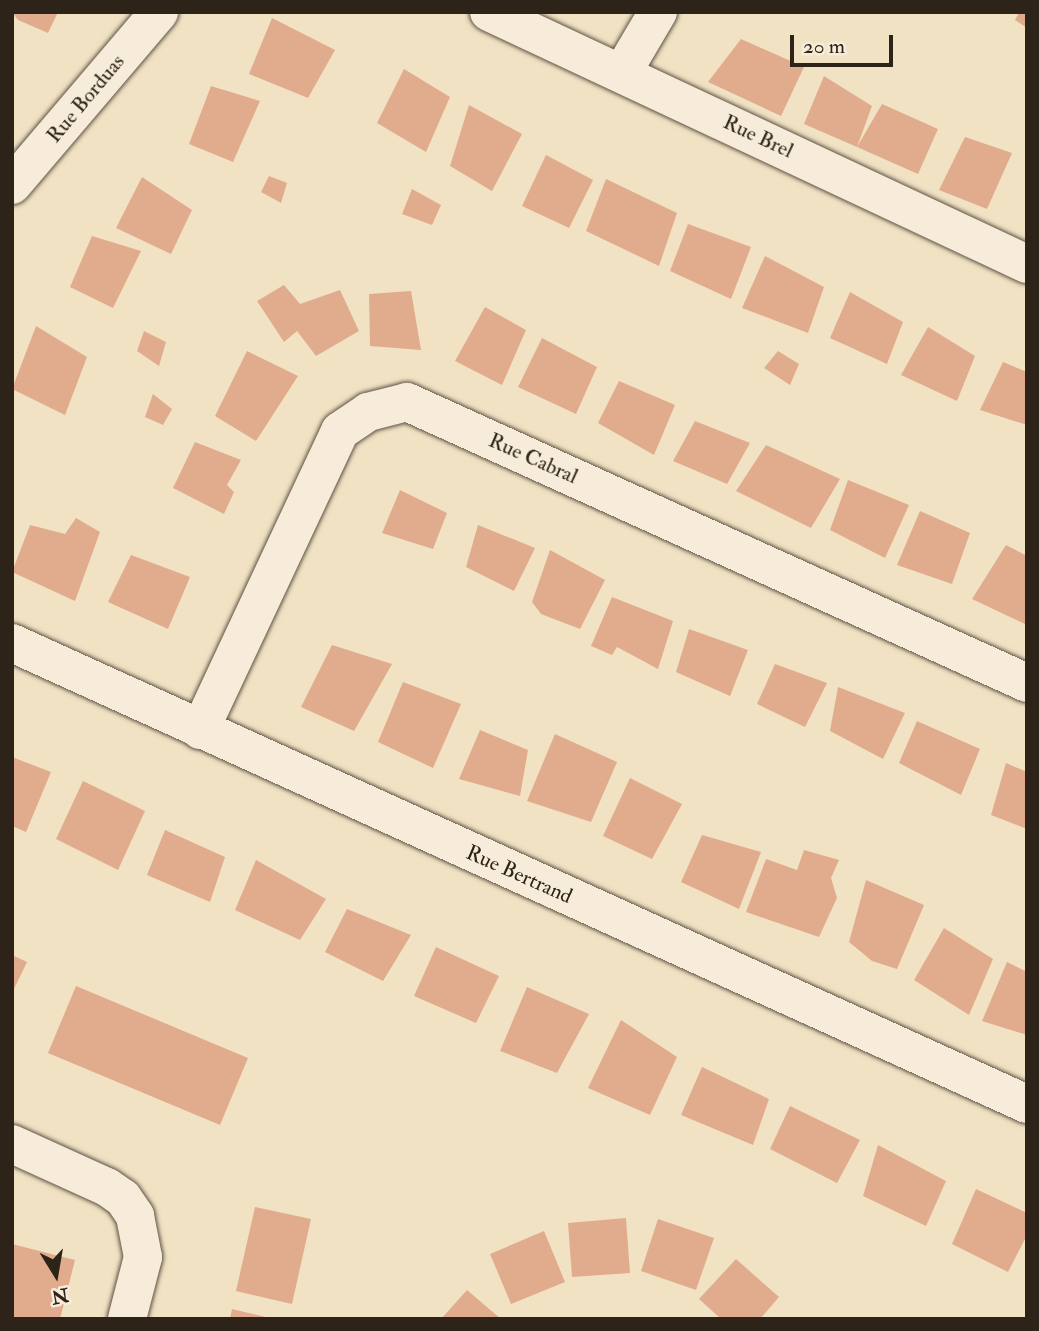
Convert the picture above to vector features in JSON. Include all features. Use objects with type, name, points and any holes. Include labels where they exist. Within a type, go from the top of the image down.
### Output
[{"type":"street","name":"Rue Borduas","points":[[12,186],[159,12]]},
{"type":"street","name":"Rue Brel","points":[[489,12],[1027,264]]},
{"type":"street","points":[[622,73],[658,12]]},
{"type":"street","name":"Rue Cabral","points":[[200,730],[340,431],[368,412],[407,402],[1027,683]]},
{"type":"street","name":"Rue Bertrand","points":[[12,643],[1027,1104]]},
{"type":"street","points":[[12,1144],[107,1187],[123,1198],[135,1216],[142,1257],[127,1319]]},
{"type":"building","points":[[12,12],[58,12],[48,33],[18,20]]},
{"type":"building","points":[[1019,12],[1027,12],[1027,28],[1015,20]]},
{"type":"building","points":[[272,18],[335,50],[308,98],[249,74]]},
{"type":"building","points":[[741,39],[804,67],[781,116],[708,82]]},
{"type":"building","points":[[404,69],[450,97],[426,152],[377,123]]},
{"type":"building","points":[[824,76],[872,106],[857,147],[804,124]]},
{"type":"building","points":[[211,86],[260,101],[233,162],[189,144]]},
{"type":"building","points":[[882,104],[938,129],[918,174],[857,147]]},
{"type":"building","points":[[469,105],[522,134],[492,191],[450,166]]},
{"type":"building","points":[[965,137],[1012,153],[987,209],[939,190]]},
{"type":"building","points":[[546,155],[593,180],[569,228],[522,206]]},
{"type":"building","points":[[269,176],[287,183],[281,203],[261,192]]},
{"type":"building","points":[[142,177],[192,210],[171,254],[116,228]]},
{"type":"building","points":[[606,179],[677,213],[659,266],[586,231]]},
{"type":"building","points":[[412,189],[441,205],[432,225],[402,214]]},
{"type":"building","points":[[688,224],[751,247],[731,299],[670,271]]},
{"type":"building","points":[[92,236],[141,251],[113,308],[70,287]]},
{"type":"building","points":[[765,256],[824,287],[808,333],[742,308]]},
{"type":"building","points":[[284,285],[300,304],[340,290],[359,331],[316,356],[297,331],[284,342],[257,301]]},
{"type":"building","points":[[411,291],[421,350],[370,346],[369,294]]},
{"type":"building","points":[[850,292],[903,322],[887,364],[830,338]]},
{"type":"building","points":[[485,307],[526,330],[502,385],[455,361]]},
{"type":"building","points":[[36,326],[87,357],[65,415],[12,389]]},
{"type":"building","points":[[928,327],[975,356],[957,401],[901,375]]},
{"type":"building","points":[[144,331],[166,342],[159,366],[137,351]]},
{"type":"building","points":[[542,338],[597,367],[576,414],[518,387]]},
{"type":"building","points":[[247,351],[298,376],[256,441],[215,416]]},
{"type":"building","points":[[778,351],[799,364],[790,385],[764,368]]},
{"type":"building","points":[[1003,362],[1027,372],[1027,425],[980,410]]},
{"type":"building","points":[[619,381],[675,405],[654,455],[598,423]]},
{"type":"building","points":[[153,394],[172,409],[163,425],[145,417]]},
{"type":"building","points":[[695,421],[750,443],[727,484],[673,461]]},
{"type":"building","points":[[195,442],[241,460],[227,485],[234,492],[224,514],[173,488]]},
{"type":"building","points":[[766,445],[840,479],[811,528],[736,491]]},
{"type":"building","points":[[848,480],[909,505],[885,558],[830,530]]},
{"type":"building","points":[[400,490],[447,513],[433,549],[382,533]]},
{"type":"building","points":[[920,511],[970,533],[952,584],[897,565]]},
{"type":"building","points":[[76,518],[100,532],[75,601],[12,572],[30,525],[65,534]]},
{"type":"building","points":[[478,525],[535,548],[514,591],[466,567]]},
{"type":"building","points":[[1006,545],[1027,556],[1027,625],[972,599]]},
{"type":"building","points":[[550,550],[605,580],[580,629],[541,614],[532,602]]},
{"type":"building","points":[[131,555],[190,577],[168,629],[108,602]]},
{"type":"building","points":[[612,597],[673,621],[658,669],[617,647],[612,655],[591,646]]},
{"type":"building","points":[[689,629],[748,650],[730,696],[676,672]]},
{"type":"building","points":[[332,645],[392,664],[354,731],[301,707]]},
{"type":"building","points":[[775,664],[827,683],[805,727],[757,704]]},
{"type":"building","points":[[403,682],[461,704],[433,768],[378,742]]},
{"type":"building","points":[[838,687],[905,713],[883,759],[830,731]]},
{"type":"building","points":[[917,721],[980,749],[961,795],[899,763]]},
{"type":"building","points":[[480,730],[528,750],[520,796],[459,779]]},
{"type":"building","points":[[555,734],[617,762],[591,822],[527,801]]},
{"type":"building","points":[[12,757],[51,772],[26,832],[12,826]]},
{"type":"building","points":[[1006,763],[1027,772],[1027,829],[991,815]]},
{"type":"building","points":[[630,778],[682,804],[652,859],[603,836]]},
{"type":"building","points":[[83,781],[145,811],[118,870],[56,839]]},
{"type":"building","points":[[165,830],[225,857],[210,902],[147,875]]},
{"type":"building","points":[[702,835],[761,852],[739,909],[681,882]]},
{"type":"building","points":[[804,850],[839,860],[831,878],[837,898],[819,937],[746,912],[766,859],[797,870]]},
{"type":"building","points":[[256,860],[326,899],[300,940],[235,910]]},
{"type":"building","points":[[866,880],[924,905],[897,969],[872,961],[849,942]]},
{"type":"building","points":[[347,909],[411,935],[383,981],[325,952]]},
{"type":"building","points":[[944,928],[993,959],[969,1015],[914,980]]},
{"type":"building","points":[[436,947],[499,976],[476,1023],[414,996]]},
{"type":"building","points":[[12,955],[27,962],[12,993]]},
{"type":"building","points":[[1007,962],[1027,972],[1027,1035],[982,1021]]},
{"type":"building","points":[[76,986],[248,1058],[220,1125],[48,1053]]},
{"type":"building","points":[[527,987],[589,1014],[557,1073],[500,1051]]},
{"type":"building","points":[[621,1020],[677,1057],[650,1115],[588,1088]]},
{"type":"building","points":[[702,1067],[769,1099],[753,1145],[681,1115]]},
{"type":"building","points":[[790,1106],[860,1140],[837,1183],[770,1149]]},
{"type":"building","points":[[878,1145],[946,1181],[926,1226],[863,1196]]},
{"type":"building","points":[[976,1189],[1027,1213],[1027,1235],[1008,1272],[952,1244]]},
{"type":"building","points":[[255,1207],[311,1219],[292,1304],[236,1291]]},
{"type":"building","points":[[626,1218],[630,1273],[572,1277],[568,1223]]},
{"type":"building","points":[[658,1219],[714,1238],[696,1290],[641,1271]]},
{"type":"building","points":[[544,1231],[565,1282],[511,1304],[490,1254]]},
{"type":"building","points":[[12,1244],[75,1260],[60,1319],[12,1319]]},
{"type":"building","points":[[736,1259],[779,1297],[760,1319],[721,1319],[699,1299]]},
{"type":"building","points":[[467,1290],[501,1319],[441,1319]]},
{"type":"building","points":[[232,1309],[270,1318],[270,1319],[230,1319]]}]
